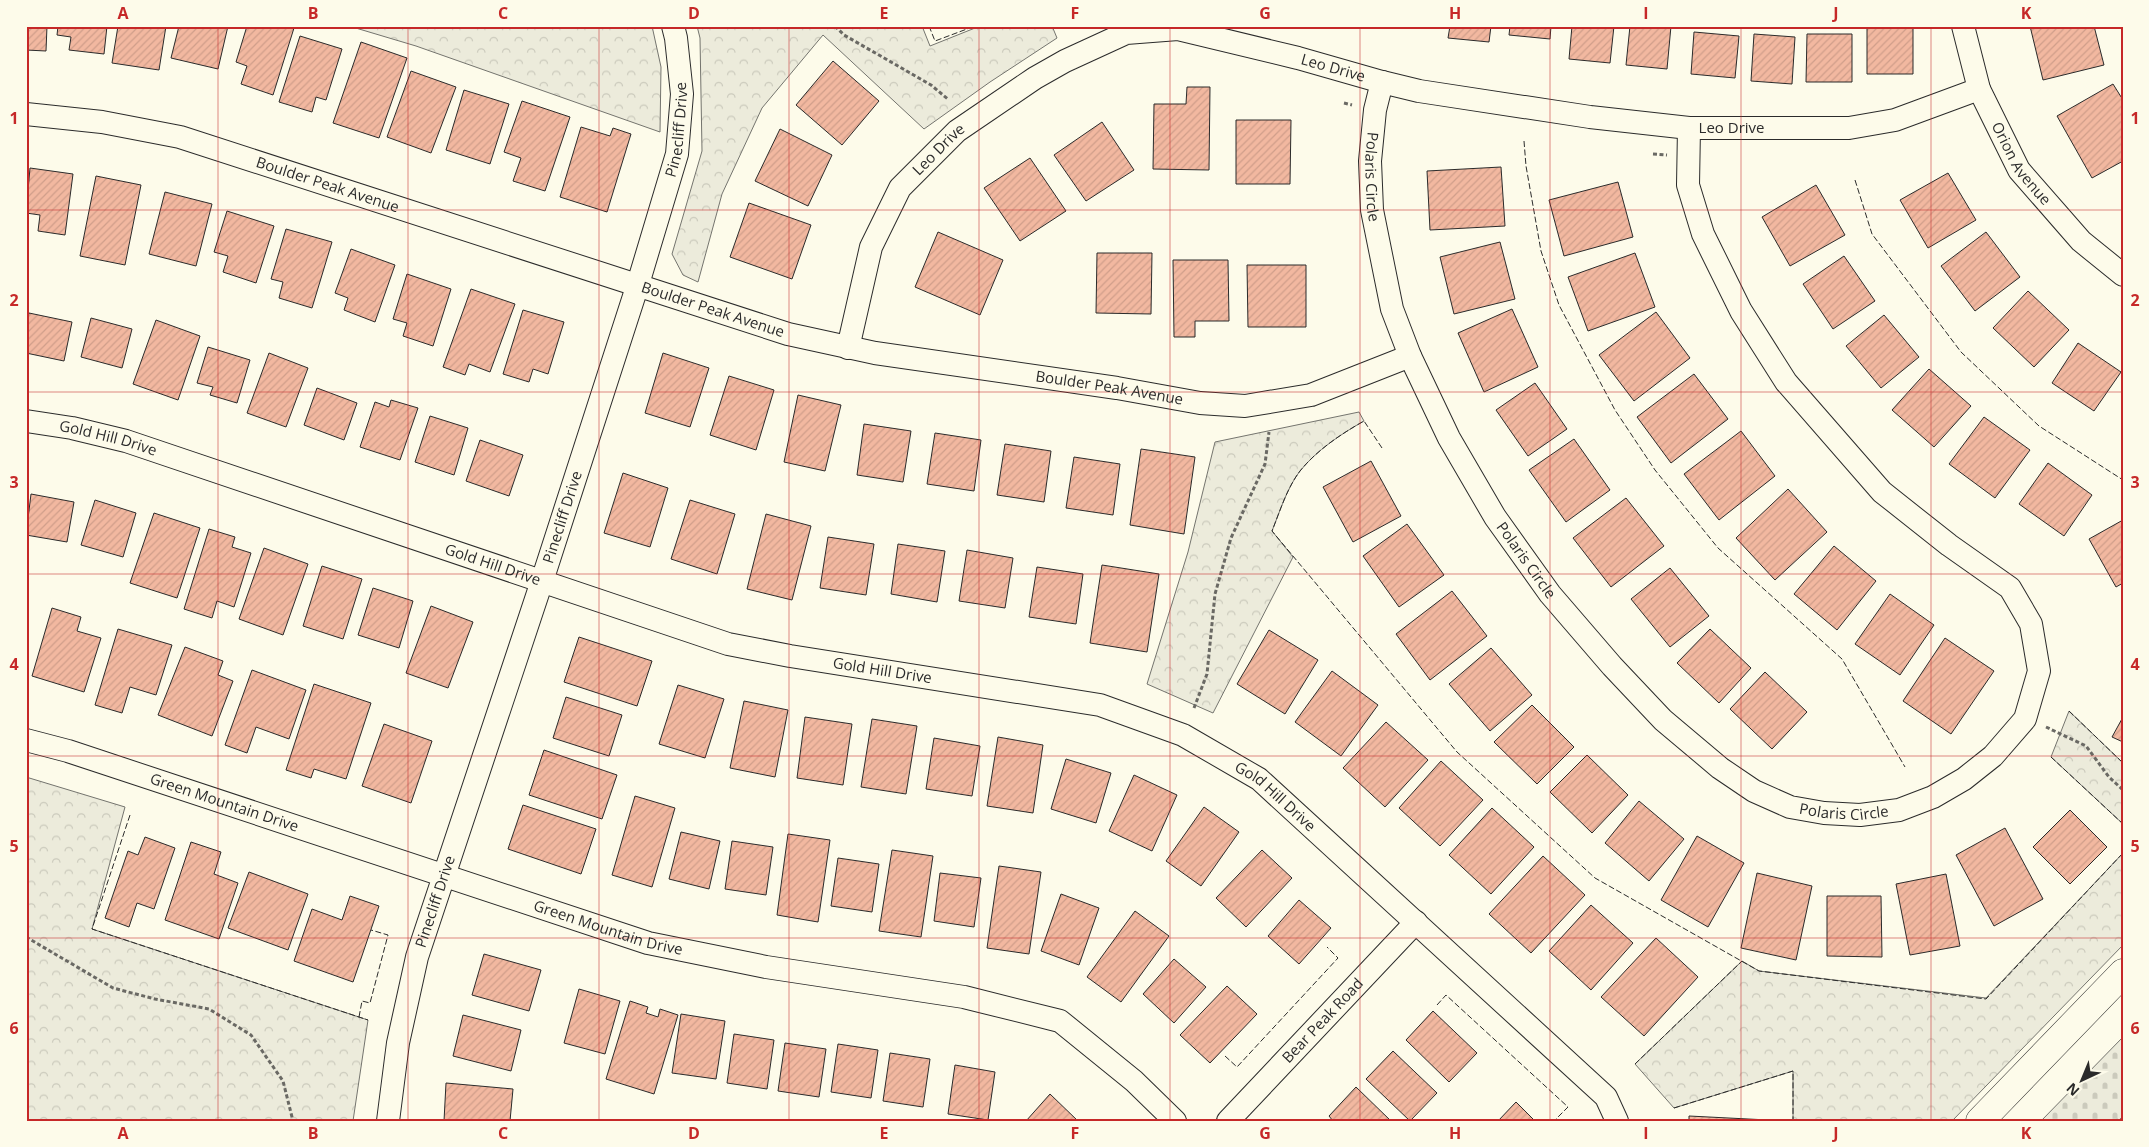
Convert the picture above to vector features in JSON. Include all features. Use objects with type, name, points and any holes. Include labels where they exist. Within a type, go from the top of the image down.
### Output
[{"type":"street","name":"Pinecliff Drive","points":[[388,1121],[398,1043],[415,966],[443,874],[542,581],[638,284],[677,154],[682,94],[673,26]]},
{"type":"street","name":"Orion Avenue","points":[[1963,26],[1980,89],[2019,170],[2081,241],[2123,275]]},
{"type":"street","name":"Leo Drive","points":[[848,348],[871,247],[900,188],[956,131],[1103,34],[1178,29],[1298,58],[1420,91],[1590,117],[1689,128],[1849,128],[1895,120],[1980,89]]},
{"type":"street","name":"Polaris Circle","points":[[1382,82],[1375,110],[1370,161],[1372,210],[1392,309],[1410,356],[1449,438],[1486,501],[1550,594],[1612,666],[1663,720],[1720,768],[1754,791],[1790,807],[1824,813],[1860,815],[1899,810],[1933,797],[1964,779],[1993,756],[2025,719],[2038,671],[2031,624],[2010,588],[1949,545],[1882,492],[1786,382],[1741,311],[1703,234],[1688,184],[1689,128]]},
{"type":"street","name":"Boulder Peak Avenue","points":[[26,114],[102,122],[180,137],[788,334],[848,348],[1117,388],[1200,403],[1244,406],[1311,394],[1410,356]]},
{"type":"street","name":"Gold Hill Drive","points":[[26,421],[72,428],[126,441],[728,644],[790,656],[1100,706],[1183,734],[1259,779],[1606,1097],[1617,1121]]},
{"type":"street","name":"Green Mountain Drive","points":[[26,740],[443,874],[648,943],[766,967],[964,997],[1060,1022],[1134,1081],[1175,1121]]},
{"type":"street","name":"Bear Peak Road","points":[[1228,1121],[1416,922]]},
{"type":"street","points":[[1980,1121],[2123,973]]},
{"type":"path","points":[[835,26],[844,35],[931,85],[949,100]]},
{"type":"path","points":[[1194,708],[1207,674],[1216,594],[1231,538],[1265,464],[1269,432]]},
{"type":"path","points":[[2025,719],[2068,736],[2086,746],[2108,777],[2123,790]]},
{"type":"path","points":[[26,937],[113,988],[155,999],[208,1009],[250,1035],[283,1081],[293,1121]]},
{"type":"path","points":[[2114,1121],[2123,1119]]},
{"type":"green space","points":[[349,26],[652,26],[661,67],[660,132],[416,46]]},
{"type":"green space","points":[[697,26],[922,26],[930,46],[980,26],[1052,26],[1057,38],[990,82],[924,129],[823,35],[762,108],[722,194],[698,282],[683,275],[672,254],[702,151],[700,38]]},
{"type":"green space","points":[[1359,412],[1364,421],[1338,437],[1314,456],[1300,471],[1288,492],[1272,531],[1293,557],[1213,713],[1147,684],[1188,552],[1215,442]]},
{"type":"green space","points":[[2069,711],[2123,763],[2123,824],[2051,757]]},
{"type":"green space","points":[[26,777],[125,807],[92,929],[368,1020],[353,1121],[26,1121]]},
{"type":"green space","points":[[2123,853],[2123,945],[1952,1121],[1793,1121],[1793,1071],[1674,1108],[1635,1064],[1742,961],[1759,971],[1986,998]]},
{"type":"green space","points":[[2123,1037],[2123,1121],[2041,1121]]},
{"type":"building","points":[[26,26],[47,26],[46,51],[26,50]]},
{"type":"building","points":[[58,26],[107,26],[104,54],[69,50],[71,37],[57,35]]},
{"type":"building","points":[[118,26],[166,26],[159,70],[112,63]]},
{"type":"building","points":[[179,26],[228,26],[218,69],[171,58]]},
{"type":"building","points":[[247,26],[294,28],[273,95],[241,84],[247,66],[236,62]]},
{"type":"building","points":[[1450,26],[1491,26],[1489,42],[1448,38]]},
{"type":"building","points":[[1510,26],[1551,26],[1550,39],[1509,35]]},
{"type":"building","points":[[1572,26],[1614,26],[1610,63],[1569,59]]},
{"type":"building","points":[[1630,26],[1671,26],[1667,69],[1626,65]]},
{"type":"building","points":[[1867,26],[1913,26],[1913,74],[1867,74]]},
{"type":"building","points":[[2030,26],[2094,26],[2104,65],[2043,80]]},
{"type":"building","points":[[1694,32],[1739,36],[1735,78],[1691,74]]},
{"type":"building","points":[[1754,34],[1795,37],[1792,84],[1751,81]]},
{"type":"building","points":[[1807,34],[1852,34],[1852,82],[1806,82]]},
{"type":"building","points":[[300,36],[342,49],[326,100],[316,97],[312,112],[279,102]]},
{"type":"building","points":[[361,42],[407,58],[379,138],[333,123]]},
{"type":"building","points":[[833,61],[879,101],[842,145],[796,105]]},
{"type":"building","points":[[411,71],[456,87],[431,153],[387,137]]},
{"type":"building","points":[[2113,84],[2123,100],[2123,161],[2092,178],[2057,116]]},
{"type":"building","points":[[1187,87],[1210,87],[1209,170],[1153,169],[1154,104],[1186,104]]},
{"type":"building","points":[[464,90],[509,104],[490,164],[446,150]]},
{"type":"building","points":[[522,101],[570,117],[545,191],[513,181],[521,158],[504,152]]},
{"type":"building","points":[[1236,120],[1291,120],[1290,184],[1236,184]]},
{"type":"building","points":[[1102,122],[1134,170],[1086,201],[1054,155]]},
{"type":"building","points":[[581,127],[610,136],[613,128],[631,134],[607,212],[560,197]]},
{"type":"building","points":[[780,129],[832,155],[808,206],[755,181]]},
{"type":"building","points":[[1030,158],[1066,211],[1020,241],[984,188]]},
{"type":"building","points":[[1501,167],[1505,226],[1430,230],[1427,171]]},
{"type":"building","points":[[30,168],[73,174],[65,235],[38,231],[40,215],[26,213]]},
{"type":"building","points":[[1948,173],[1976,220],[1928,248],[1900,200]]},
{"type":"building","points":[[96,176],[141,185],[125,265],[80,256]]},
{"type":"building","points":[[1618,182],[1633,237],[1564,256],[1549,200]]},
{"type":"building","points":[[1816,185],[1845,235],[1790,266],[1762,217]]},
{"type":"building","points":[[165,192],[212,204],[196,266],[149,254]]},
{"type":"building","points":[[749,203],[811,225],[792,279],[730,257]]},
{"type":"building","points":[[227,211],[274,226],[256,283],[223,272],[228,256],[214,252]]},
{"type":"building","points":[[286,229],[332,242],[312,308],[279,298],[283,282],[271,279]]},
{"type":"building","points":[[938,232],[1003,260],[980,315],[915,287]]},
{"type":"building","points":[[1986,232],[2020,277],[1975,311],[1941,266]]},
{"type":"building","points":[[1500,242],[1515,299],[1454,314],[1440,257]]},
{"type":"building","points":[[351,249],[395,265],[375,322],[344,310],[348,298],[335,293]]},
{"type":"building","points":[[1097,253],[1152,253],[1151,314],[1096,313]]},
{"type":"building","points":[[1635,253],[1655,307],[1588,331],[1568,277]]},
{"type":"building","points":[[1844,256],[1875,301],[1833,329],[1803,284]]},
{"type":"building","points":[[1173,260],[1228,260],[1229,321],[1195,321],[1195,337],[1174,337]]},
{"type":"building","points":[[1247,265],[1306,265],[1306,327],[1248,327]]},
{"type":"building","points":[[407,274],[451,289],[433,346],[403,336],[407,323],[393,319]]},
{"type":"building","points":[[471,289],[515,304],[490,372],[469,364],[465,375],[443,367]]},
{"type":"building","points":[[2028,291],[2069,330],[2034,367],[1993,328]]},
{"type":"building","points":[[1512,309],[1538,367],[1484,392],[1458,333]]},
{"type":"building","points":[[523,310],[564,322],[548,374],[533,369],[529,382],[503,374]]},
{"type":"building","points":[[1656,312],[1690,358],[1634,401],[1599,355]]},
{"type":"building","points":[[29,313],[72,322],[64,361],[26,353],[26,325]]},
{"type":"building","points":[[1884,315],[1919,357],[1881,388],[1846,346]]},
{"type":"building","points":[[91,318],[132,329],[122,368],[81,357]]},
{"type":"building","points":[[156,320],[200,336],[178,400],[133,384]]},
{"type":"building","points":[[2078,343],[2121,372],[2094,411],[2052,383]]},
{"type":"building","points":[[208,347],[250,360],[237,403],[210,395],[213,387],[197,383]]},
{"type":"building","points":[[269,353],[308,368],[286,427],[247,413]]},
{"type":"building","points":[[663,353],[709,368],[690,427],[645,413]]},
{"type":"building","points":[[1929,369],[1971,406],[1934,447],[1892,410]]},
{"type":"building","points":[[1694,374],[1728,419],[1671,463],[1637,417]]},
{"type":"building","points":[[729,376],[774,390],[756,450],[710,435]]},
{"type":"building","points":[[1535,383],[1567,429],[1528,456],[1496,410]]},
{"type":"building","points":[[317,388],[357,403],[344,440],[304,425]]},
{"type":"building","points":[[798,395],[841,405],[825,471],[784,462]]},
{"type":"building","points":[[391,400],[418,408],[400,460],[360,447],[375,402],[389,407]]},
{"type":"building","points":[[430,416],[468,428],[454,475],[415,462]]},
{"type":"building","points":[[1984,417],[2030,450],[1995,498],[1949,464]]},
{"type":"building","points":[[864,424],[911,431],[903,482],[857,475]]},
{"type":"building","points":[[1741,431],[1775,476],[1719,520],[1684,474]]},
{"type":"building","points":[[935,433],[981,440],[974,491],[927,484]]},
{"type":"building","points":[[1574,439],[1610,490],[1566,522],[1529,470]]},
{"type":"building","points":[[480,440],[523,455],[509,496],[466,481]]},
{"type":"building","points":[[1005,444],[1051,451],[1044,502],[997,495]]},
{"type":"building","points":[[1141,449],[1195,457],[1184,534],[1130,525]]},
{"type":"building","points":[[1074,457],[1120,464],[1113,515],[1066,508]]},
{"type":"building","points":[[1371,461],[1401,516],[1353,542],[1323,487]]},
{"type":"building","points":[[2048,463],[2092,495],[2064,536],[2019,504]]},
{"type":"building","points":[[623,473],[668,488],[650,547],[604,533]]},
{"type":"building","points":[[1788,489],[1827,532],[1775,580],[1736,538]]},
{"type":"building","points":[[31,494],[74,502],[67,542],[26,535]]},
{"type":"building","points":[[1626,498],[1664,546],[1611,587],[1573,538]]},
{"type":"building","points":[[95,500],[136,513],[123,557],[81,545]]},
{"type":"building","points":[[690,500],[735,514],[717,574],[671,559]]},
{"type":"building","points":[[154,513],[200,528],[177,598],[130,583]]},
{"type":"building","points":[[766,514],[811,526],[792,600],[747,589]]},
{"type":"building","points":[[2123,520],[2123,583],[2116,587],[2089,539]]},
{"type":"building","points":[[1407,524],[1444,575],[1399,607],[1363,556]]},
{"type":"building","points":[[209,529],[235,537],[232,547],[251,553],[234,607],[217,601],[212,618],[184,609]]},
{"type":"building","points":[[828,537],[874,544],[866,595],[820,588]]},
{"type":"building","points":[[898,544],[945,551],[937,602],[891,594]]},
{"type":"building","points":[[1834,546],[1876,581],[1837,630],[1794,594]]},
{"type":"building","points":[[264,548],[308,564],[283,635],[239,619]]},
{"type":"building","points":[[967,550],[1013,558],[1005,608],[959,601]]},
{"type":"building","points":[[1102,565],[1159,574],[1147,652],[1090,643]]},
{"type":"building","points":[[322,566],[362,579],[343,639],[303,626]]},
{"type":"building","points":[[1037,567],[1083,574],[1076,624],[1029,617]]},
{"type":"building","points":[[1670,568],[1709,616],[1670,647],[1631,599]]},
{"type":"building","points":[[373,588],[413,601],[399,648],[358,635]]},
{"type":"building","points":[[1452,591],[1487,636],[1430,680],[1396,634]]},
{"type":"building","points":[[1890,594],[1934,625],[1900,675],[1855,644]]},
{"type":"building","points":[[431,606],[473,622],[448,688],[406,673]]},
{"type":"building","points":[[52,608],[81,617],[77,631],[101,638],[84,692],[32,676]]},
{"type":"building","points":[[118,629],[172,645],[156,695],[130,687],[122,713],[95,705]]},
{"type":"building","points":[[1710,629],[1751,668],[1719,703],[1677,663]]},
{"type":"building","points":[[1269,630],[1318,660],[1285,714],[1237,684]]},
{"type":"building","points":[[579,637],[652,661],[637,706],[564,682]]},
{"type":"building","points":[[1945,638],[1994,671],[1951,734],[1903,701]]},
{"type":"building","points":[[185,647],[223,661],[218,675],[233,681],[212,736],[158,715]]},
{"type":"building","points":[[1491,648],[1532,695],[1490,731],[1449,684]]},
{"type":"building","points":[[252,670],[306,690],[289,739],[256,727],[247,753],[225,745]]},
{"type":"building","points":[[1332,671],[1378,705],[1341,756],[1295,722]]},
{"type":"building","points":[[1765,672],[1807,712],[1772,749],[1730,709]]},
{"type":"building","points":[[314,684],[371,703],[346,779],[314,769],[311,778],[286,770]]},
{"type":"building","points":[[678,685],[724,699],[705,758],[659,744]]},
{"type":"building","points":[[566,697],[622,715],[609,756],[553,738]]},
{"type":"building","points":[[744,701],[788,710],[775,777],[730,768]]},
{"type":"building","points":[[1532,705],[1574,747],[1537,784],[1494,742]]},
{"type":"building","points":[[805,717],[852,724],[843,785],[797,778]]},
{"type":"building","points":[[2123,717],[2123,742],[2112,737]]},
{"type":"building","points":[[872,719],[917,726],[906,794],[861,787]]},
{"type":"building","points":[[1386,722],[1428,760],[1385,807],[1343,768]]},
{"type":"building","points":[[384,724],[432,741],[411,803],[362,786]]},
{"type":"building","points":[[998,737],[1043,745],[1033,813],[987,806]]},
{"type":"building","points":[[934,738],[980,746],[972,796],[926,789]]},
{"type":"building","points":[[544,750],[617,775],[602,819],[529,795]]},
{"type":"building","points":[[1587,755],[1628,795],[1592,833],[1550,792]]},
{"type":"building","points":[[1066,759],[1111,773],[1096,823],[1051,809]]},
{"type":"building","points":[[1441,761],[1483,800],[1440,846],[1399,808]]},
{"type":"building","points":[[1134,775],[1177,795],[1152,851],[1109,831]]},
{"type":"building","points":[[635,796],[675,808],[652,887],[612,875]]},
{"type":"building","points":[[1639,801],[1684,839],[1649,881],[1605,843]]},
{"type":"building","points":[[523,805],[596,829],[581,874],[508,849]]},
{"type":"building","points":[[1204,807],[1239,832],[1201,886],[1166,861]]},
{"type":"building","points":[[1492,808],[1534,847],[1491,894],[1449,855]]},
{"type":"building","points":[[2070,810],[2107,847],[2070,884],[2033,847]]},
{"type":"building","points":[[2005,828],[2043,899],[1994,926],[1956,855]]},
{"type":"building","points":[[681,832],[720,841],[709,889],[669,879]]},
{"type":"building","points":[[788,834],[830,840],[818,922],[777,915]]},
{"type":"building","points":[[1697,836],[1744,863],[1708,927],[1661,900]]},
{"type":"building","points":[[145,837],[175,848],[154,909],[137,903],[129,927],[105,918],[128,851],[138,855]]},
{"type":"building","points":[[732,841],[773,847],[766,895],[725,889]]},
{"type":"building","points":[[191,842],[221,852],[214,874],[238,883],[219,939],[165,920]]},
{"type":"building","points":[[892,850],[933,856],[921,937],[879,931]]},
{"type":"building","points":[[1262,850],[1292,878],[1246,927],[1216,898]]},
{"type":"building","points":[[1543,856],[1585,895],[1531,953],[1489,914]]},
{"type":"building","points":[[838,858],[879,864],[872,912],[831,906]]},
{"type":"building","points":[[999,866],[1041,872],[1029,954],[987,948]]},
{"type":"building","points":[[249,872],[308,894],[288,950],[228,928]]},
{"type":"building","points":[[940,873],[981,878],[974,927],[934,921]]},
{"type":"building","points":[[1757,873],[1812,886],[1796,960],[1741,948]]},
{"type":"building","points":[[1946,874],[1960,946],[1910,955],[1896,884]]},
{"type":"building","points":[[1061,894],[1099,908],[1079,965],[1041,951]]},
{"type":"building","points":[[350,896],[379,906],[353,982],[294,961],[312,909],[342,920]]},
{"type":"building","points":[[1827,896],[1881,896],[1882,957],[1827,956]]},
{"type":"building","points":[[1299,900],[1331,928],[1299,964],[1268,936]]},
{"type":"building","points":[[1591,905],[1633,943],[1591,990],[1549,951]]},
{"type":"building","points":[[1135,911],[1169,936],[1121,1002],[1087,977]]},
{"type":"building","points":[[1656,938],[1698,977],[1644,1036],[1601,997]]},
{"type":"building","points":[[484,954],[541,970],[529,1011],[472,995]]},
{"type":"building","points":[[1174,959],[1206,987],[1174,1023],[1143,994]]},
{"type":"building","points":[[1227,986],[1257,1014],[1210,1063],[1180,1035]]},
{"type":"building","points":[[579,989],[620,1001],[605,1054],[564,1043]]},
{"type":"building","points":[[630,1001],[648,1007],[646,1013],[658,1017],[660,1009],[678,1015],[654,1094],[606,1079]]},
{"type":"building","points":[[1433,1011],[1477,1053],[1449,1082],[1406,1040]]},
{"type":"building","points":[[681,1014],[725,1021],[716,1079],[672,1073]]},
{"type":"building","points":[[463,1015],[521,1030],[511,1071],[453,1056]]},
{"type":"building","points":[[734,1034],[774,1040],[767,1089],[727,1083]]},
{"type":"building","points":[[785,1043],[826,1049],[819,1097],[778,1091]]},
{"type":"building","points":[[838,1044],[878,1050],[871,1098],[831,1092]]},
{"type":"building","points":[[1393,1051],[1437,1093],[1410,1121],[1366,1079]]},
{"type":"building","points":[[890,1053],[930,1059],[923,1107],[883,1101]]},
{"type":"building","points":[[955,1065],[995,1072],[988,1120],[948,1114]]},
{"type":"building","points":[[446,1083],[513,1089],[510,1121],[444,1121]]},
{"type":"building","points":[[1356,1087],[1391,1121],[1333,1121],[1329,1116]]},
{"type":"building","points":[[1050,1094],[1078,1121],[1026,1121]]},
{"type":"building","points":[[1516,1102],[1535,1121],[1498,1121]]},
{"type":"building","points":[[1689,1116],[1768,1120],[1768,1121],[1689,1121]]},
{"type":"fence","points":[[929,26],[935,41],[975,26]]},
{"type":"fence","points":[[1524,141],[1526,166],[1541,251],[1559,305],[1615,410],[1655,470],[1718,548],[1842,659],[1905,767]]},
{"type":"fence","points":[[1855,180],[1872,234],[1961,352],[2039,426],[2123,480]]},
{"type":"fence","points":[[1382,448],[1364,421],[1330,443],[1314,456],[1295,478],[1272,531],[1457,752],[1595,878],[1759,971],[1986,999],[2123,853]]},
{"type":"fence","points":[[2069,711],[2123,763]]},
{"type":"fence","points":[[2051,757],[2123,824]]},
{"type":"fence","points":[[130,815],[92,929],[368,1020]]},
{"type":"fence","points":[[359,1017],[362,1001],[370,1003],[388,935],[371,930]]},
{"type":"fence","points":[[1225,1056],[1237,1067],[1338,958],[1327,947]]},
{"type":"fence","points":[[1635,1064],[1742,961]]},
{"type":"fence","points":[[1437,1005],[1446,995],[1568,1107],[1554,1121]]},
{"type":"fence","points":[[1674,1108],[1793,1071],[1793,1121]]}]
